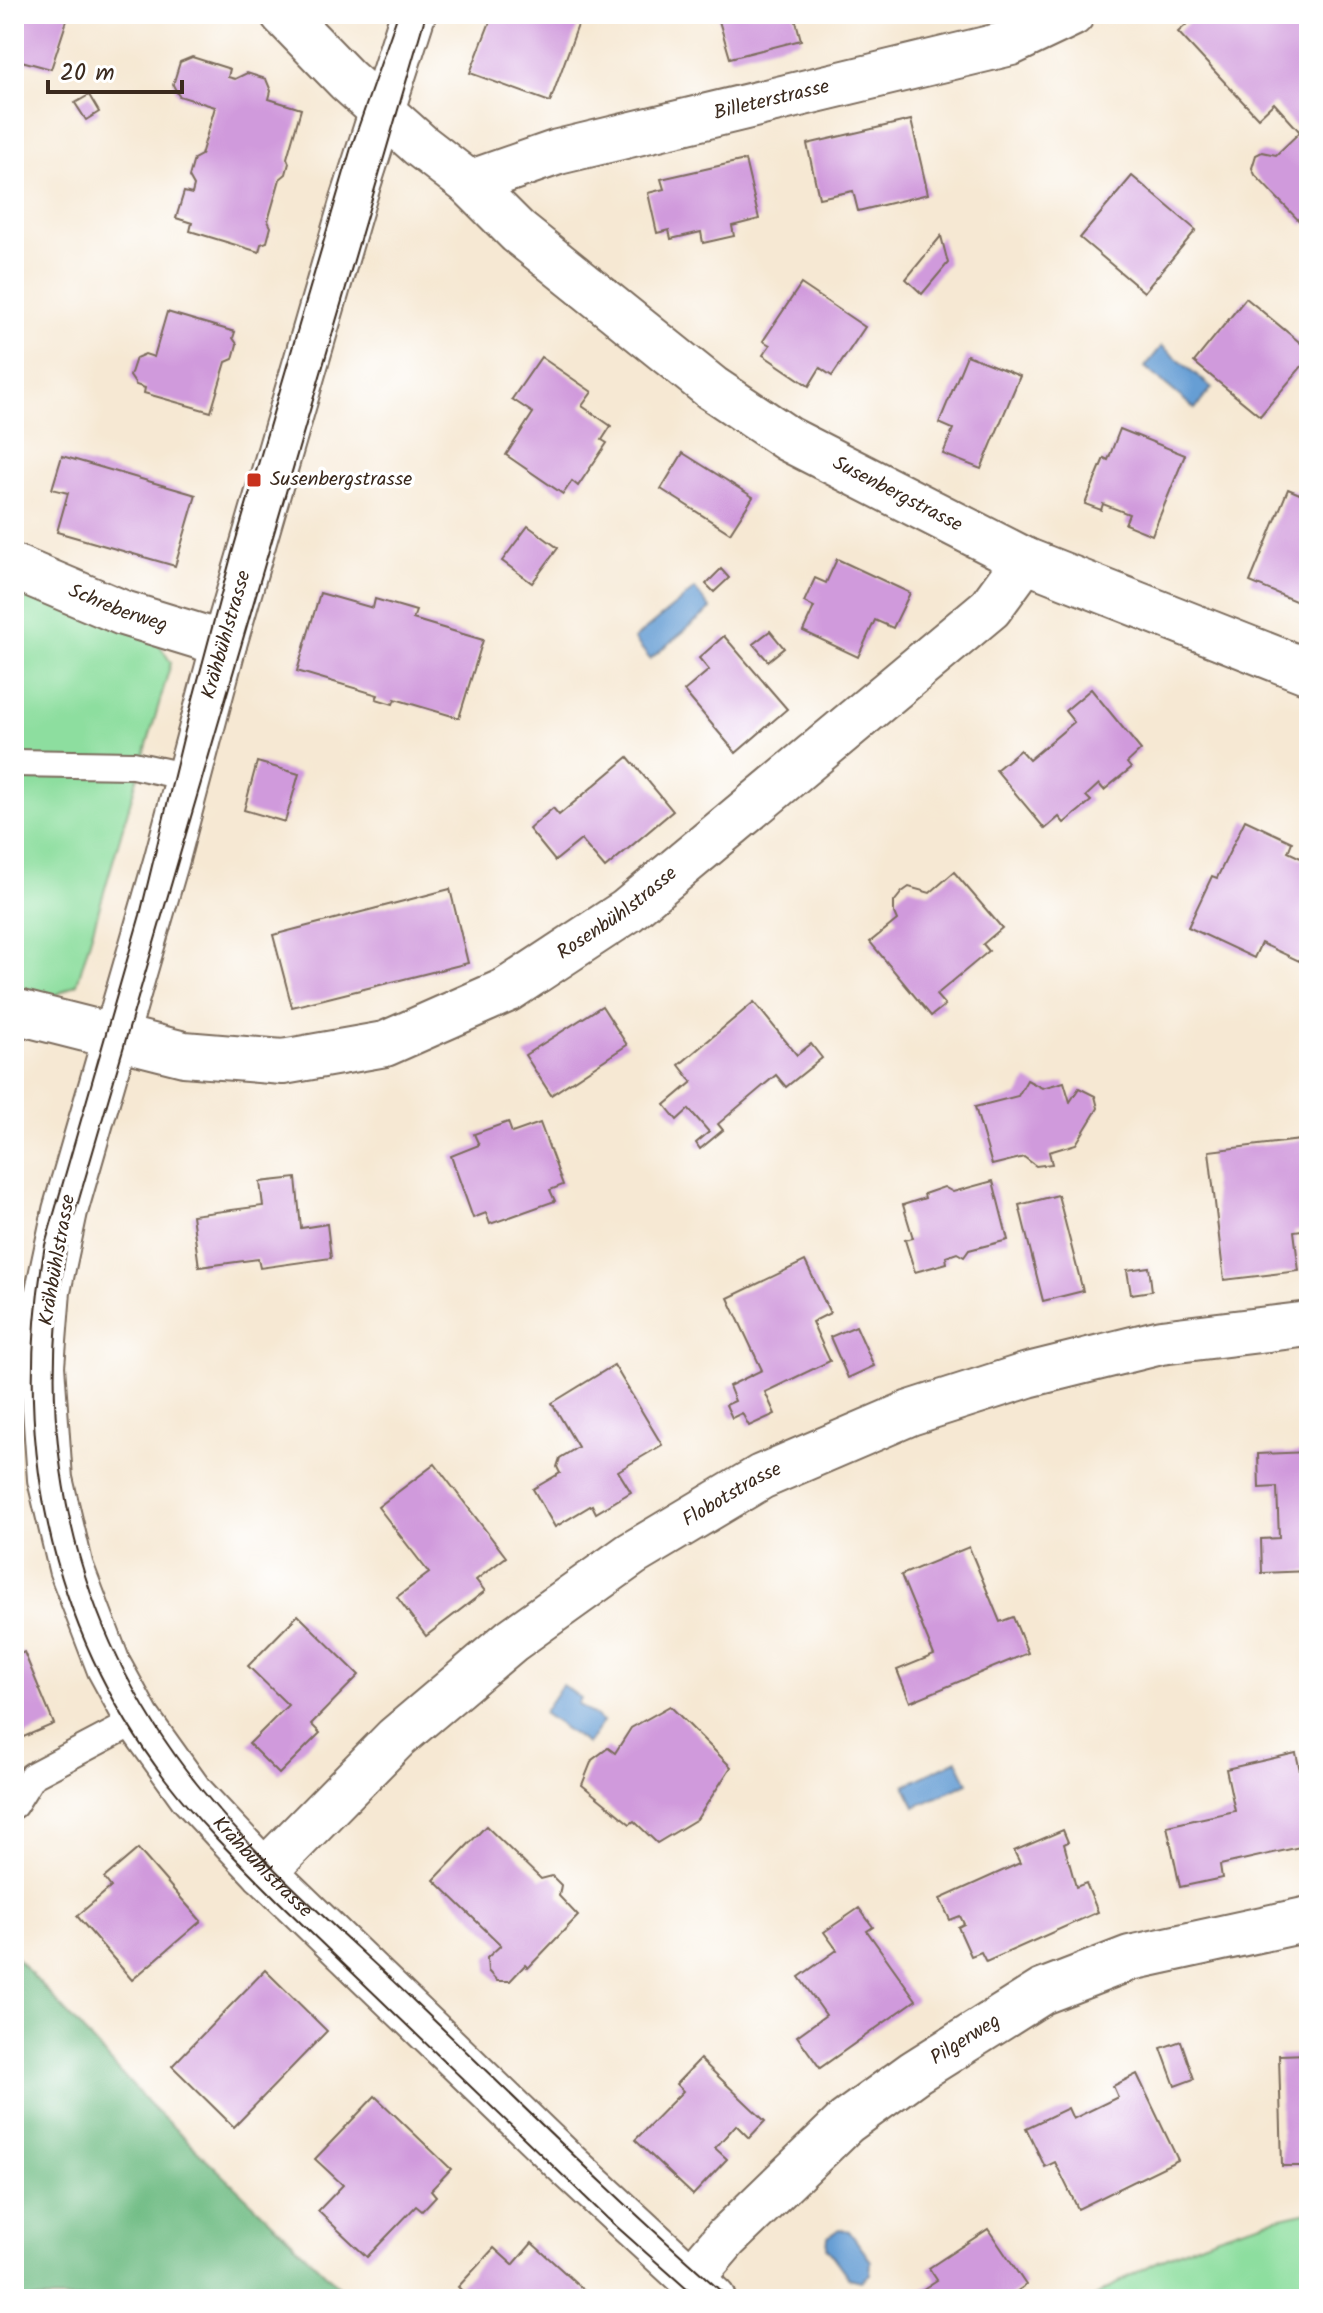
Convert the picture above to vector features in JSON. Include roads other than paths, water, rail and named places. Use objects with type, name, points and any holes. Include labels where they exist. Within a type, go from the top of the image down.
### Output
[{"type":"street","name":"Susenbergstrasse","points":[[283,14],[336,69],[421,146],[469,183],[518,232],[724,397],[788,439],[1025,560],[1309,672]]},
{"type":"street","name":"Krähbühlstrasse","points":[[413,14],[380,109],[224,644],[56,1246],[45,1326],[43,1400],[50,1479],[71,1568],[109,1667],[138,1720],[198,1802],[264,1872],[569,2166],[702,2289]]},
{"type":"street","name":"Billeterstrasse","points":[[469,183],[558,152],[1011,43],[1072,14]]},
{"type":"street","name":"Rosenbühlstrasse","points":[[14,1011],[184,1054],[283,1062],[385,1044],[507,990],[627,911],[990,608],[1025,560]]},
{"type":"street","name":"Schreberweg","points":[[14,567],[123,613],[224,644]]},
{"type":"street","name":"Flobotstrasse","points":[[264,1872],[396,1738],[512,1640],[632,1554],[761,1477],[910,1413],[1028,1375],[1161,1342],[1309,1324]]},
{"type":"street","name":"Pilgerweg","points":[[702,2289],[726,2238],[846,2122],[915,2072],[1042,1992],[1130,1958],[1309,1919]]},
{"type":"lane","points":[[14,763],[133,765],[188,777]]},
{"type":"lane","points":[[14,1805],[32,1776],[138,1720]]},
{"type":"water","points":[[1162,346],[1212,388],[1195,409],[1145,367]]},
{"type":"water","points":[[695,589],[711,609],[650,659],[634,639]]},
{"type":"water","points":[[562,1685],[581,1698],[578,1704],[603,1722],[587,1744],[543,1713]]},
{"type":"water","points":[[957,1760],[968,1783],[915,1807],[905,1785]]},
{"type":"water","points":[[839,2229],[849,2231],[871,2261],[870,2274],[861,2281],[849,2278],[827,2248],[828,2237]]},
{"type":"tram line","points":[[398,14],[351,148],[232,553],[140,915],[45,1245],[36,1316],[33,1387],[37,1457],[48,1525],[66,1592],[92,1657],[125,1720],[166,1780],[205,1827],[277,1900],[607,2218],[698,2299]]},
{"type":"tram line","points":[[426,14],[70,1230],[58,1304],[55,1378],[59,1450],[70,1522],[90,1591],[118,1658],[153,1723],[197,1784],[247,1841],[302,1896],[730,2299]]},
{"type":"place","name":"Susenbergstrasse","points":[[254,480]]}]
